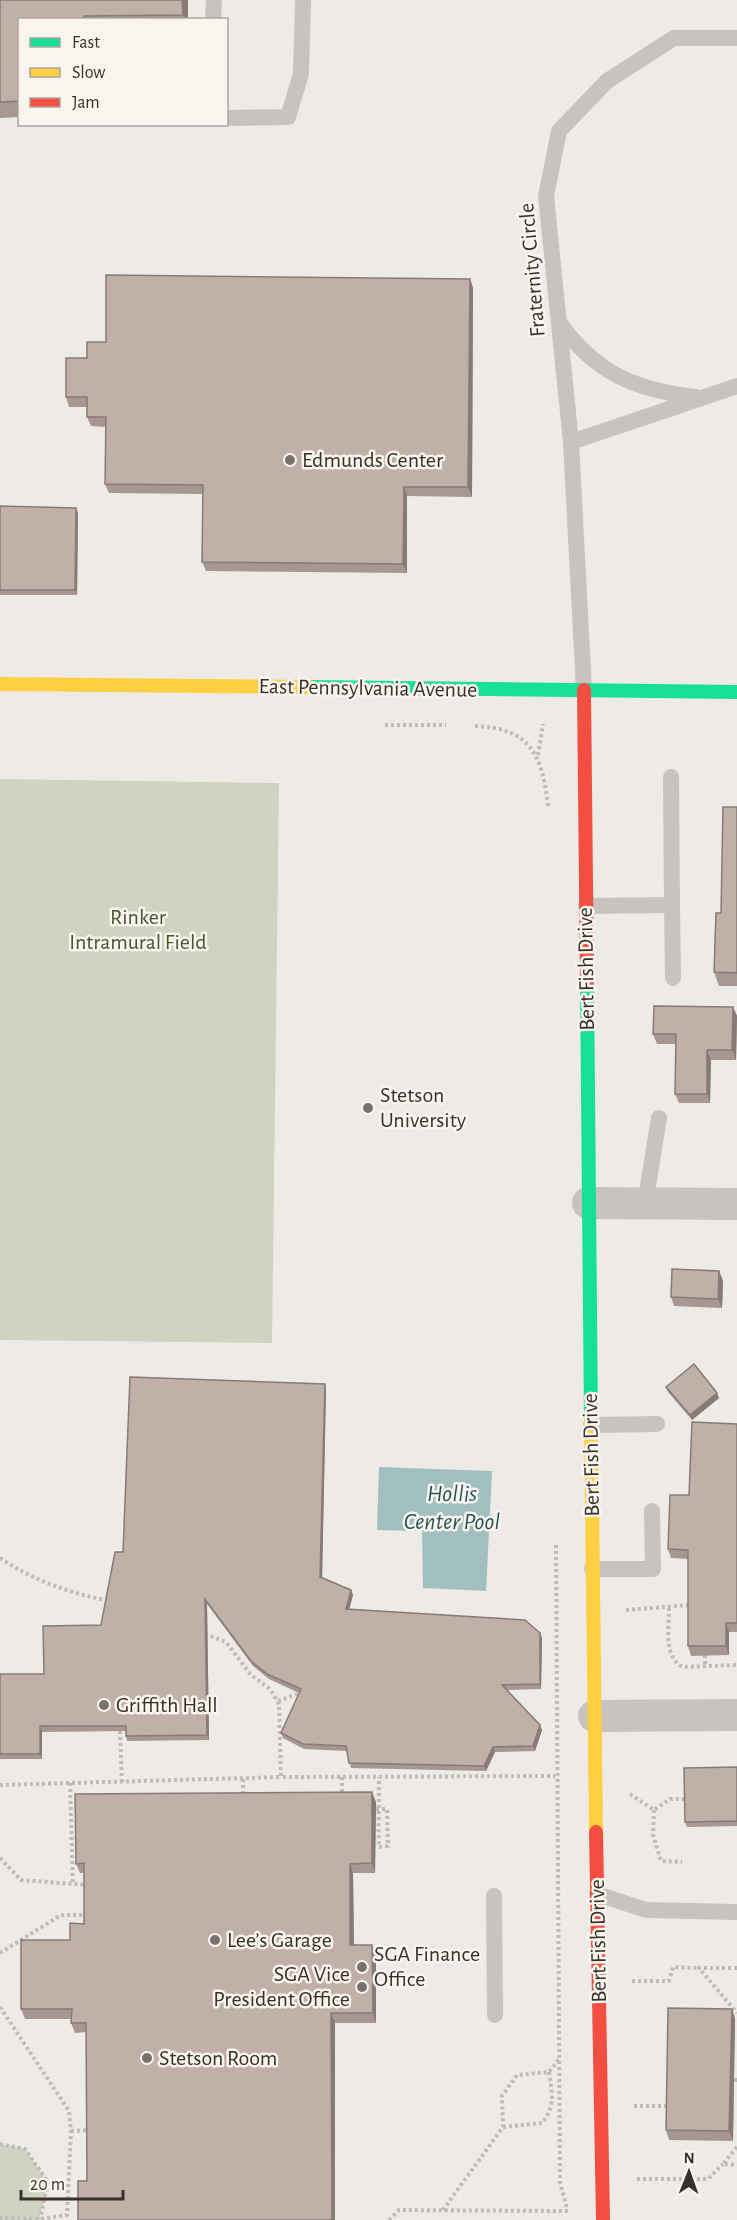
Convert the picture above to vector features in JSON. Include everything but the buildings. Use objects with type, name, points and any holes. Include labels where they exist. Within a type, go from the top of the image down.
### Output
[{"type":"street","name":"East Pennsylvania Avenue","points":[[0,684],[737,692]]},
{"type":"street","name":"Bert Fish Drive","points":[[584,690],[592,1569],[603,2220]]},
{"type":"street","points":[[588,1203],[737,1204]]},
{"type":"street","points":[[594,1716],[737,1715]]},
{"type":"lane","points":[[213,18],[214,0]]},
{"type":"lane","points":[[228,118],[288,117],[302,74],[303,0]]},
{"type":"lane","name":"Fraternity Circle","points":[[584,690],[571,442],[546,196],[559,131],[607,81],[674,38],[737,38]]},
{"type":"lane","points":[[559,321],[575,344],[592,359],[635,386],[662,393],[703,397]]},
{"type":"lane","points":[[571,442],[737,386]]},
{"type":"lane","points":[[671,777],[673,978]]},
{"type":"lane","points":[[586,906],[672,905]]},
{"type":"lane","points":[[645,1204],[659,1118]]},
{"type":"lane","points":[[591,1425],[657,1424]]},
{"type":"lane","points":[[592,1569],[653,1569],[652,1511]]},
{"type":"lane","points":[[597,1894],[646,1910],[737,1912]]},
{"type":"lane","points":[[494,1896],[495,2015]]},
{"type":"path","points":[[519,736],[537,756],[549,815]]},
{"type":"path","points":[[556,1542],[555,1776],[561,2057],[560,2183],[572,2220]]},
{"type":"path","points":[[0,1558],[36,1581],[79,1595],[111,1601]]},
{"type":"path","points":[[621,1612],[631,1608],[669,1608],[690,1605]]},
{"type":"path","points":[[669,1608],[672,1659],[683,1667],[737,1665]]},
{"type":"path","points":[[195,1630],[226,1642],[251,1676],[270,1689],[278,1701],[281,1777]]},
{"type":"path","points":[[705,1655],[705,1667]]},
{"type":"path","points":[[278,1701],[303,1692]]},
{"type":"path","points":[[120,1731],[122,1782]]},
{"type":"path","points":[[0,1785],[281,1777],[555,1776]]},
{"type":"path","points":[[342,1777],[342,1802]]},
{"type":"path","points":[[376,1809],[387,1809],[388,1846],[379,1847],[379,1777]]},
{"type":"path","points":[[243,1779],[244,1803]]},
{"type":"path","points":[[70,1783],[74,1885]]},
{"type":"path","points":[[626,1792],[654,1810]]},
{"type":"path","points":[[654,1810],[670,1799],[686,1799]]},
{"type":"path","points":[[654,1810],[653,1835],[661,1861],[682,1862]]},
{"type":"path","points":[[0,1858],[21,1880],[87,1885]]},
{"type":"path","points":[[0,1953],[61,1915],[87,1915]]},
{"type":"path","points":[[673,1967],[737,1968]]},
{"type":"path","points":[[699,1968],[737,2013]]},
{"type":"path","points":[[0,2007],[69,2111],[71,2131],[67,2215],[40,2219],[0,2218]]},
{"type":"path","points":[[443,2210],[502,2127],[502,2096],[517,2075],[549,2072],[561,2057]]},
{"type":"path","points":[[502,2127],[542,2123],[551,2112],[553,2100],[549,2072]]},
{"type":"path","points":[[71,2131],[90,2130]]},
{"type":"path","points":[[0,2144],[25,2149],[48,2182],[40,2219]]},
{"type":"path","points":[[625,2179],[708,2179],[737,2147]]},
{"type":"path","points":[[723,2164],[737,2165]]},
{"type":"path","points":[[388,2220],[399,2210],[568,2211]]},
{"type":"green space","name":"Rinker Intramural Field","points":[[0,779],[279,783],[272,1343],[0,1340]]},
{"type":"green space","points":[[0,2144],[25,2149],[48,2182],[39,2220],[0,2220]]},
{"type":"water","name":"Hollis Center Pool","points":[[379,1467],[492,1471],[486,1591],[423,1588],[422,1531],[377,1530]]},
{"type":"traffic: fast","points":[[310,687],[737,692]]},
{"type":"traffic: fast","points":[[587,981],[591,1420]]},
{"type":"traffic: slow","points":[[0,684],[310,687]]},
{"type":"traffic: slow","points":[[591,1420],[596,1832]]},
{"type":"traffic: jam","points":[[584,690],[587,981]]},
{"type":"traffic: jam","points":[[596,1832],[603,2220]]},
{"type":"place","name":"Edmunds Center","points":[[290,460]]},
{"type":"place","name":"Stetson University","points":[[368,1108]]},
{"type":"place","name":"Griffith Hall","points":[[104,1705]]},
{"type":"place","name":"Lee’s Garage","points":[[215,1940]]},
{"type":"place","name":"SGA Finance Office","points":[[362,1967]]},
{"type":"place","name":"SGA Vice President Office","points":[[362,1987]]},
{"type":"place","name":"Stetson Room","points":[[147,2058]]}]
